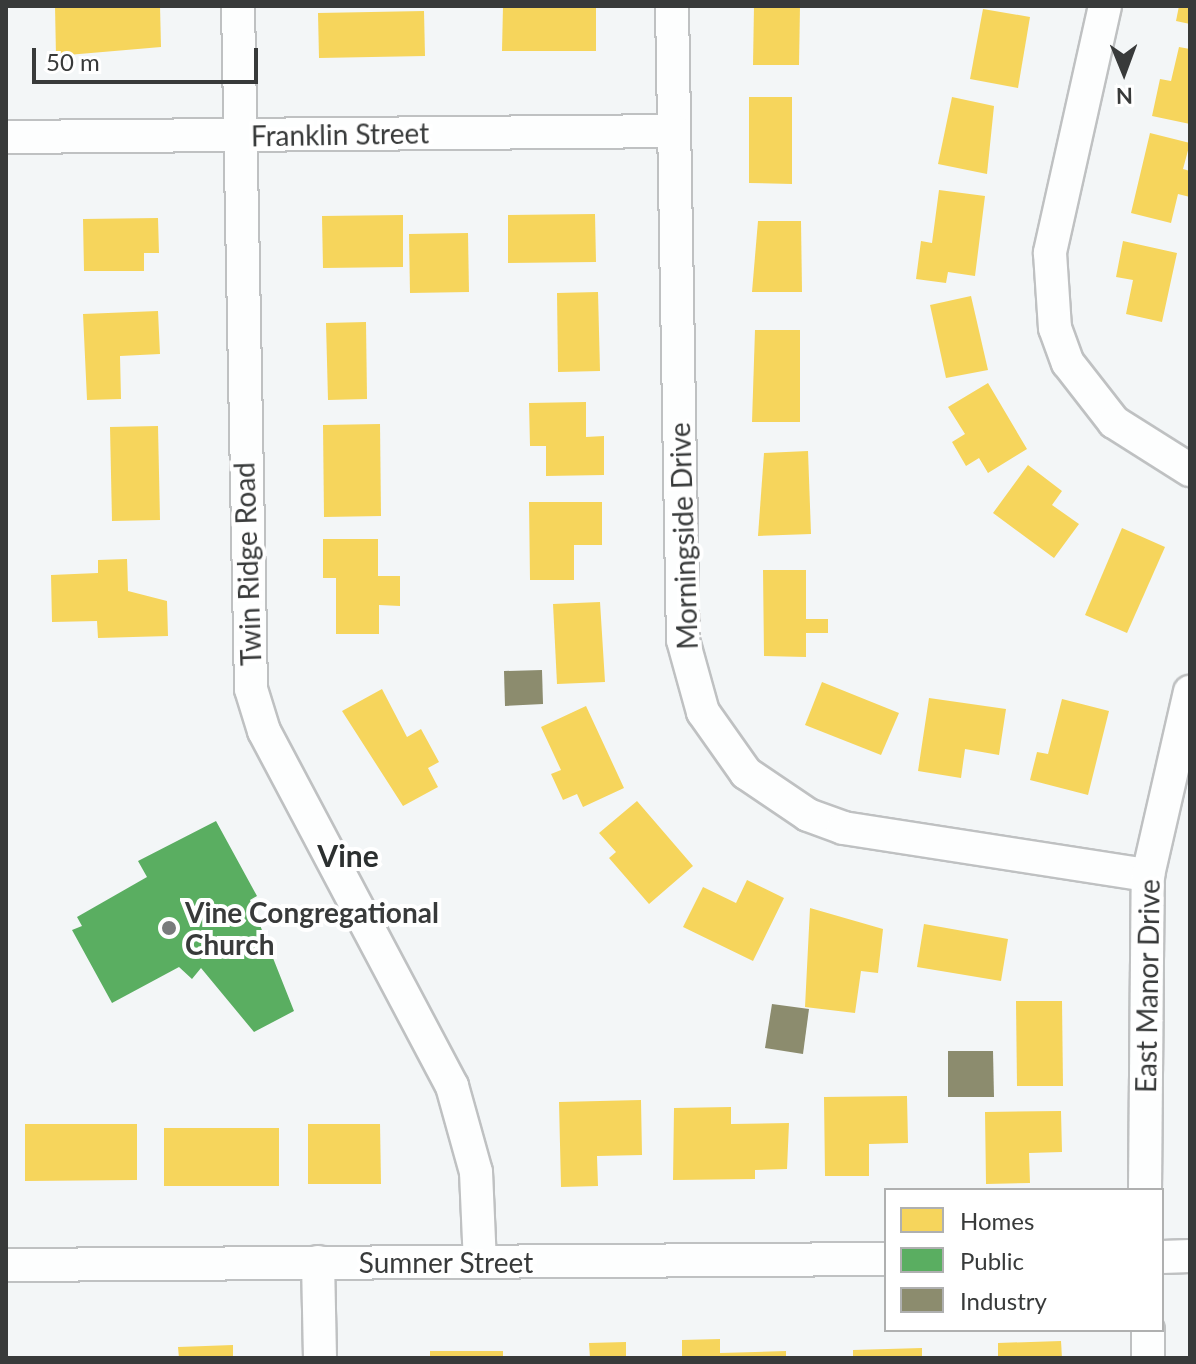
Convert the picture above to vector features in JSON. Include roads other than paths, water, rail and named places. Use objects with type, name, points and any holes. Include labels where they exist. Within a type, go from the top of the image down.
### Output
[{"type":"street","name":"Twin Ridge Road","points":[[238,6],[251,689],[264,731],[452,1086],[476,1172],[480,1262]]},
{"type":"street","name":"Morningside Drive","points":[[672,6],[683,640],[690,677],[722,745],[783,802],[843,828],[1148,875]]},
{"type":"street","points":[[1105,6],[1050,253],[1055,328],[1068,363],[1114,422],[1190,470]]},
{"type":"street","name":"Franklin Street","points":[[6,137],[674,131]]},
{"type":"street","name":"East Manor Drive","points":[[1145,1188],[1148,875],[1190,692]]},
{"type":"street","points":[[1164,1257],[1190,1256]]},
{"type":"street","name":"Sumner Street","points":[[6,1265],[884,1259]]},
{"type":"street","points":[[318,1262],[320,1358]]},
{"type":"street","points":[[1148,1332],[1148,1358]]},
{"type":"place","name":"Vine Congregational Church","points":[[169,928]]},
{"type":"district","name":"Vine","points":[[348,855]]}]
